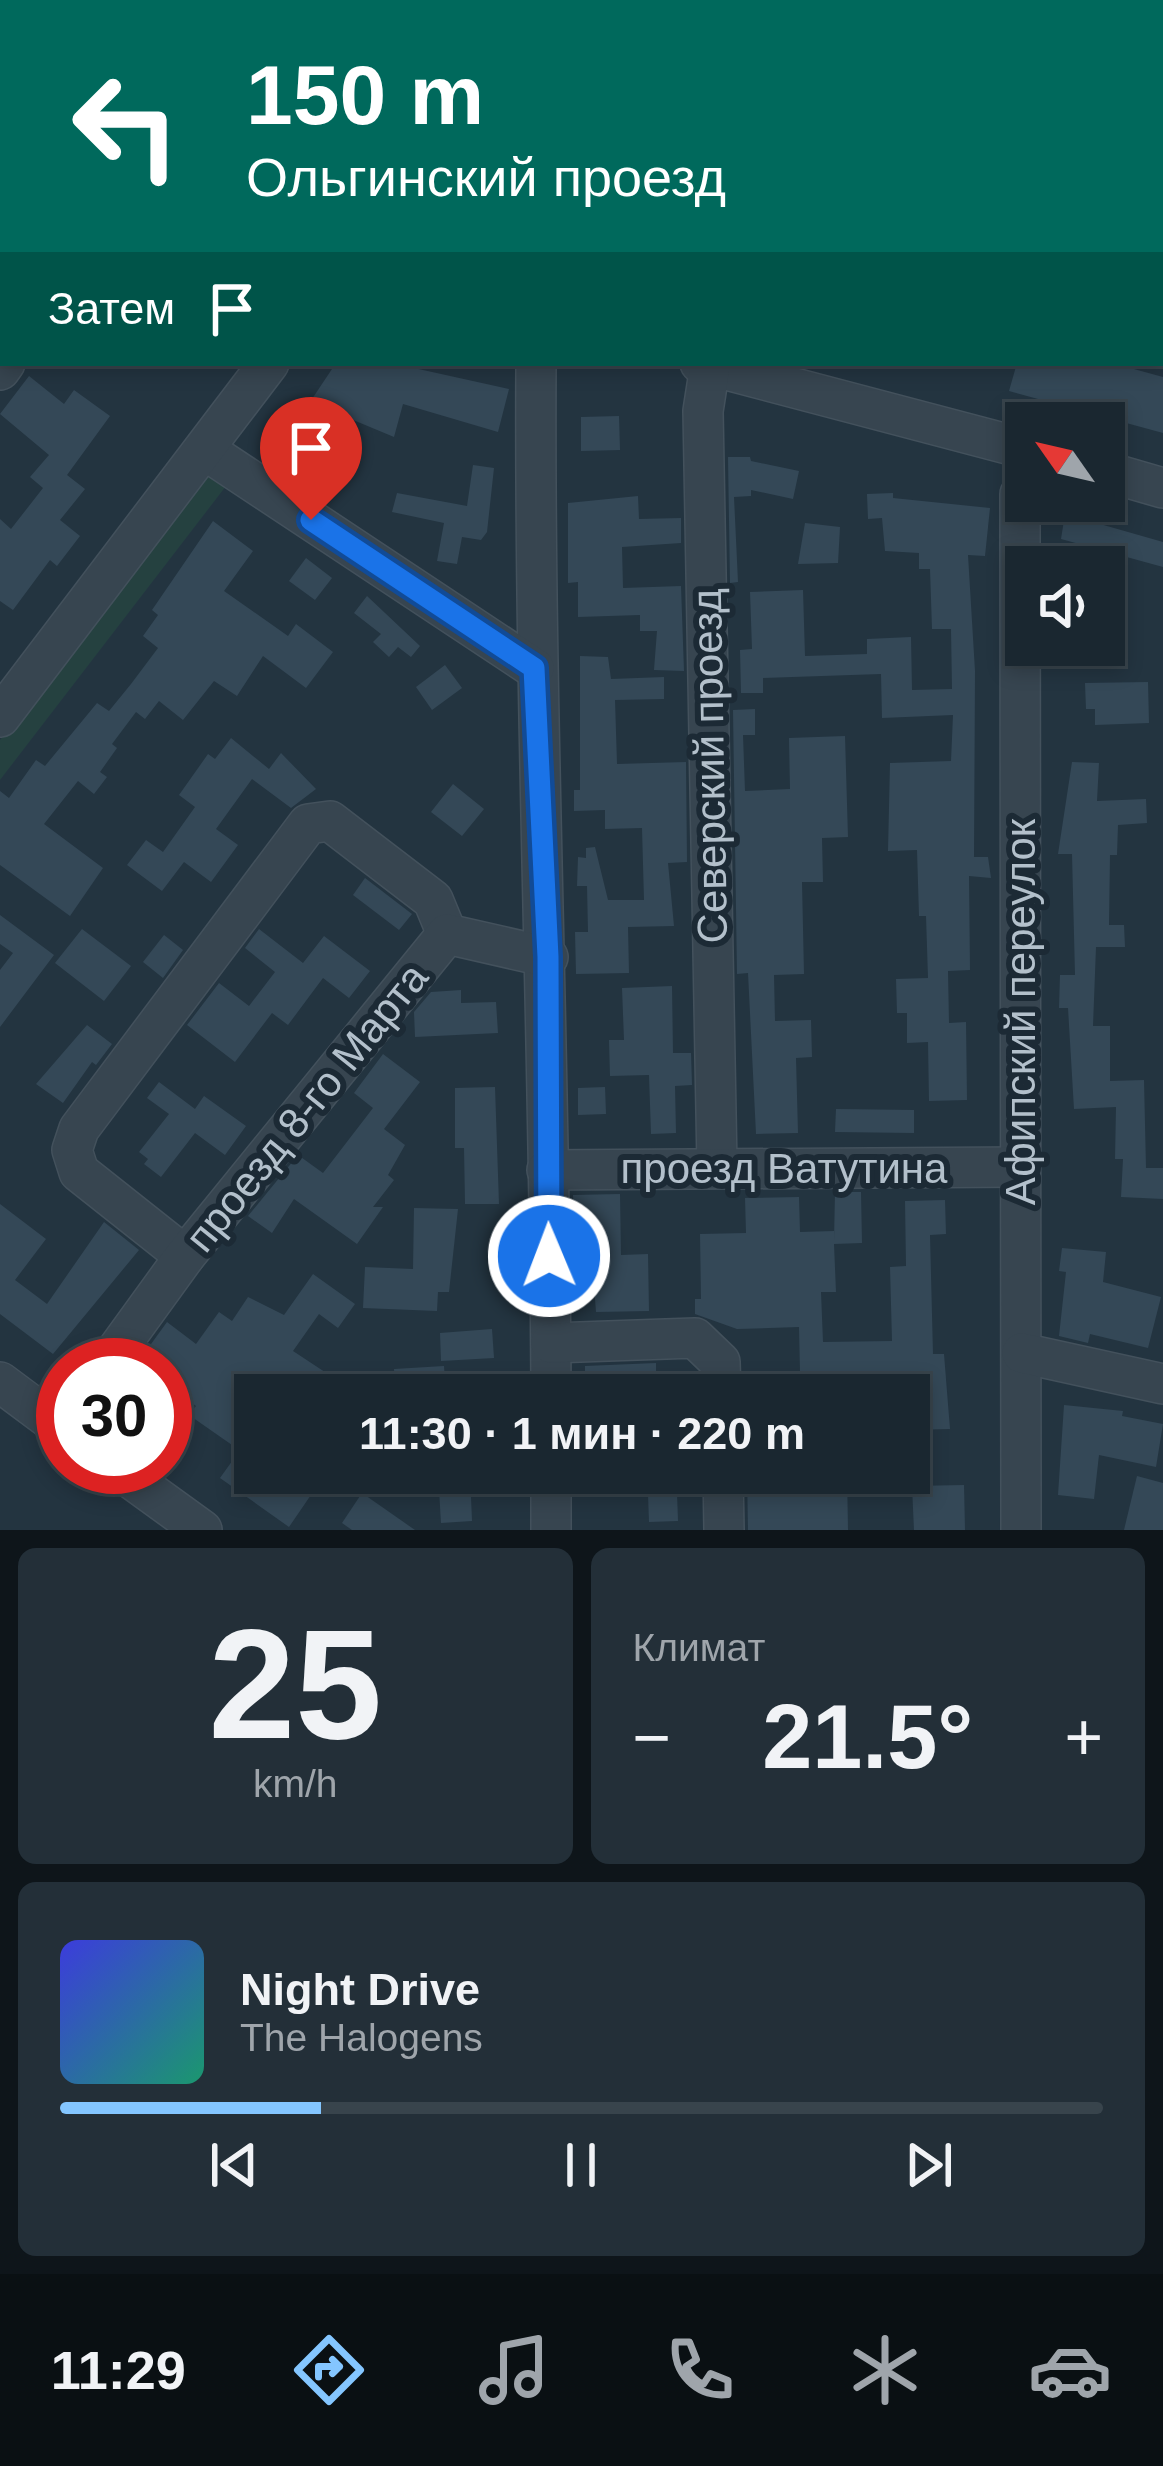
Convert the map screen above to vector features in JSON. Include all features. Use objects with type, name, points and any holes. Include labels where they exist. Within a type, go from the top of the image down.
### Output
[{"type":"street","points":[[0,717],[267,366]]},
{"type":"street","points":[[536,366],[534,668],[548,957],[550,1374]]},
{"type":"street","name":"Северский проезд","points":[[705,366],[717,1166]]},
{"type":"street","points":[[713,366],[1005,443]]},
{"type":"street","points":[[205,450],[534,668]]},
{"type":"street","points":[[1125,477],[1163,488]]},
{"type":"street","name":"Афипский переулок","points":[[1019,522],[1021,1530]]},
{"type":"street","points":[[185,1256],[79,1172],[72,1150],[79,1129],[308,824],[330,821],[433,900],[447,934]]},
{"type":"street","name":"проезд 8-го Марта","points":[[126,1338],[185,1256],[447,934],[548,957]]},
{"type":"street","name":"проезд Ватутина","points":[[547,1170],[1020,1167]]},
{"type":"street","points":[[550,1343],[695,1338],[720,1362],[720,1374]]},
{"type":"street","points":[[1022,1353],[1163,1384]]},
{"type":"street","points":[[0,1382],[36,1408]]},
{"type":"street","points":[[153,1494],[202,1530]]},
{"type":"street","points":[[551,1494],[551,1530]]},
{"type":"street","points":[[723,1494],[724,1530]]},
{"type":"green space","points":[[214,464],[233,477],[0,780],[0,740]]},
{"type":"building","points":[[334,366],[415,366],[509,389],[498,432],[403,404],[394,437],[310,402]]},
{"type":"building","points":[[1016,366],[1123,366],[1163,377],[1163,433],[1125,423],[1125,402],[1049,402],[1009,391]]},
{"type":"building","points":[[29,376],[64,404],[74,390],[110,416],[67,475],[85,489],[60,520],[80,536],[57,566],[50,560],[13,610],[0,601],[0,519],[11,529],[43,488],[30,477],[49,455],[0,414]]},
{"type":"building","points":[[619,416],[620,450],[581,451],[581,417]]},
{"type":"building","points":[[728,457],[750,457],[799,471],[793,499],[751,490],[751,496],[734,497],[738,582],[730,583]]},
{"type":"building","points":[[473,465],[494,468],[487,532],[481,540],[462,537],[457,564],[437,561],[444,523],[392,512],[397,493],[467,506]]},
{"type":"building","points":[[893,493],[893,498],[990,508],[985,556],[968,555],[975,671],[974,857],[988,857],[991,878],[969,876],[970,970],[948,971],[949,1023],[966,1022],[967,1100],[929,1101],[928,1042],[907,1043],[907,1013],[897,1013],[896,979],[928,978],[926,916],[919,916],[917,850],[888,851],[890,763],[951,761],[953,715],[882,718],[881,674],[763,678],[763,693],[741,693],[740,650],[752,649],[750,592],[803,590],[805,656],[867,654],[867,639],[911,637],[912,690],[952,689],[951,629],[932,629],[930,569],[919,569],[919,553],[885,551],[882,518],[868,519],[867,494]]},
{"type":"building","points":[[638,496],[639,519],[681,518],[681,543],[622,547],[623,588],[681,586],[684,671],[654,670],[657,631],[640,631],[640,615],[578,617],[578,582],[568,583],[568,503]]},
{"type":"building","points":[[213,521],[253,551],[224,591],[288,636],[296,624],[333,652],[306,688],[263,656],[237,696],[214,681],[183,720],[159,701],[145,719],[136,712],[112,744],[117,748],[100,772],[107,777],[94,794],[78,781],[44,824],[103,868],[70,916],[0,865],[0,791],[9,798],[36,760],[45,766],[97,703],[109,711],[131,684],[158,648],[143,636],[158,615],[152,610]]},
{"type":"building","points":[[1064,522],[1093,522],[1163,542],[1163,567],[1125,557],[1125,546],[1086,546],[1061,539]]},
{"type":"building","points":[[805,523],[840,527],[838,563],[798,564]]},
{"type":"building","points":[[306,558],[332,578],[315,600],[289,581]]},
{"type":"building","points":[[367,596],[420,646],[411,657],[398,647],[389,657],[373,642],[381,634],[354,613]]},
{"type":"building","points":[[580,656],[608,657],[611,679],[664,677],[664,699],[615,700],[617,764],[686,762],[687,862],[668,863],[674,926],[628,927],[629,973],[576,974],[575,932],[588,932],[587,886],[577,886],[578,857],[586,858],[586,848],[595,847],[608,900],[644,900],[642,828],[605,829],[605,810],[574,811],[574,790],[580,790]]},
{"type":"building","points":[[445,665],[462,688],[432,710],[416,687]]},
{"type":"building","points":[[1148,682],[1149,723],[1095,725],[1095,709],[1086,709],[1085,683]]},
{"type":"building","points":[[755,709],[755,735],[743,735],[745,791],[790,789],[789,738],[845,736],[848,837],[822,838],[823,882],[802,882],[804,974],[774,975],[775,1021],[811,1020],[812,1057],[796,1058],[798,1133],[756,1134],[748,973],[737,974],[733,710]]},
{"type":"building","points":[[231,738],[269,769],[281,753],[316,789],[291,808],[252,779],[216,829],[238,845],[211,882],[184,862],[162,891],[127,865],[146,840],[163,852],[195,807],[179,795],[208,754],[215,759]]},
{"type":"building","points":[[1072,762],[1099,763],[1097,801],[1146,799],[1147,823],[1118,825],[1117,855],[1110,855],[1109,925],[1124,925],[1125,947],[1096,947],[1093,1026],[1110,1026],[1110,1081],[1144,1080],[1146,1168],[1163,1168],[1163,1199],[1121,1197],[1123,1159],[1115,1159],[1116,1107],[1074,1109],[1068,1008],[1059,1008],[1060,975],[1075,975],[1072,854],[1058,854]]},
{"type":"building","points":[[453,784],[484,809],[462,836],[431,812]]},
{"type":"building","points":[[365,878],[412,914],[399,930],[353,895]]},
{"type":"building","points":[[0,915],[54,955],[0,1027],[0,970],[13,953],[0,944]]},
{"type":"building","points":[[82,929],[131,966],[104,1001],[55,963]]},
{"type":"building","points":[[259,929],[303,963],[324,936],[370,971],[349,998],[323,978],[288,1025],[272,1013],[235,1062],[187,1025],[219,983],[249,1006],[275,972],[245,948]]},
{"type":"building","points":[[164,935],[183,950],[163,978],[143,962]]},
{"type":"building","points":[[672,986],[673,1053],[691,1053],[692,1085],[675,1086],[676,1133],[651,1134],[649,1075],[610,1076],[609,1040],[624,1040],[622,988]]},
{"type":"building","points":[[461,990],[461,1003],[496,1002],[498,1033],[415,1037],[414,1012],[431,992]]},
{"type":"building","points":[[87,1025],[112,1044],[96,1065],[92,1062],[63,1103],[36,1084]]},
{"type":"building","points":[[383,1054],[420,1082],[384,1129],[405,1145],[388,1175],[394,1180],[373,1207],[383,1207],[357,1244],[294,1199],[272,1233],[248,1216],[298,1155],[323,1173],[373,1108],[354,1093]]},
{"type":"building","points":[[159,1082],[195,1109],[204,1096],[246,1126],[225,1155],[195,1133],[161,1177],[144,1164],[148,1159],[139,1152],[169,1114],[147,1098]]},
{"type":"building","points":[[495,1087],[499,1204],[465,1204],[464,1148],[455,1148],[455,1088]]},
{"type":"building","points":[[605,1087],[606,1114],[578,1115],[578,1088]]},
{"type":"building","points":[[836,1109],[914,1110],[914,1133],[835,1132]]},
{"type":"building","points":[[835,1192],[861,1192],[862,1243],[834,1244],[836,1292],[821,1292],[823,1342],[892,1341],[890,1267],[906,1266],[905,1201],[945,1200],[946,1234],[930,1235],[933,1354],[944,1354],[950,1429],[930,1429],[930,1374],[746,1374],[800,1372],[799,1327],[737,1329],[695,1314],[695,1299],[701,1299],[700,1234],[746,1233],[745,1198],[799,1197],[800,1232],[834,1231],[834,1240]]},
{"type":"building","points":[[620,1194],[621,1255],[648,1254],[649,1311],[596,1312],[591,1248],[575,1249],[573,1195]]},
{"type":"building","points":[[0,1204],[46,1239],[15,1280],[47,1304],[104,1222],[139,1250],[66,1338],[36,1341],[0,1314]]},
{"type":"building","points":[[414,1208],[458,1209],[449,1292],[438,1292],[437,1311],[363,1308],[365,1267],[413,1269]]},
{"type":"building","points":[[1062,1248],[1106,1252],[1103,1282],[1161,1297],[1148,1348],[1090,1334],[1088,1343],[1059,1336],[1066,1272],[1059,1271]]},
{"type":"building","points":[[313,1274],[355,1304],[338,1328],[319,1314],[293,1351],[328,1374],[234,1374],[232,1445],[192,1417],[196,1406],[192,1403],[192,1341],[196,1344],[219,1312],[232,1321],[248,1297],[284,1315]]},
{"type":"building","points":[[167,1322],[188,1338],[155,1338]]},
{"type":"building","points":[[492,1329],[494,1358],[441,1361],[440,1333]]},
{"type":"building","points":[[656,1363],[656,1374],[585,1374],[585,1366]]},
{"type":"building","points":[[444,1366],[445,1374],[394,1374],[394,1369]]},
{"type":"building","points":[[1064,1405],[1123,1411],[1122,1416],[1163,1424],[1156,1467],[1099,1455],[1094,1499],[1058,1495]]},
{"type":"building","points":[[234,1458],[234,1488],[220,1478]]},
{"type":"building","points":[[1137,1476],[1163,1483],[1163,1530],[1124,1530]]},
{"type":"building","points":[[964,1485],[965,1530],[914,1530],[912,1494],[930,1494],[930,1486]]},
{"type":"building","points":[[243,1494],[312,1494],[289,1527]]},
{"type":"building","points":[[363,1494],[415,1530],[352,1530],[342,1523]]},
{"type":"building","points":[[439,1494],[471,1494],[472,1521],[441,1523]]},
{"type":"building","points":[[648,1494],[677,1494],[678,1521],[649,1522]]},
{"type":"building","points":[[747,1494],[847,1494],[848,1530],[748,1530]]},
{"type":"route","points":[[311,520],[534,668],[548,957],[549,1256]]}]
